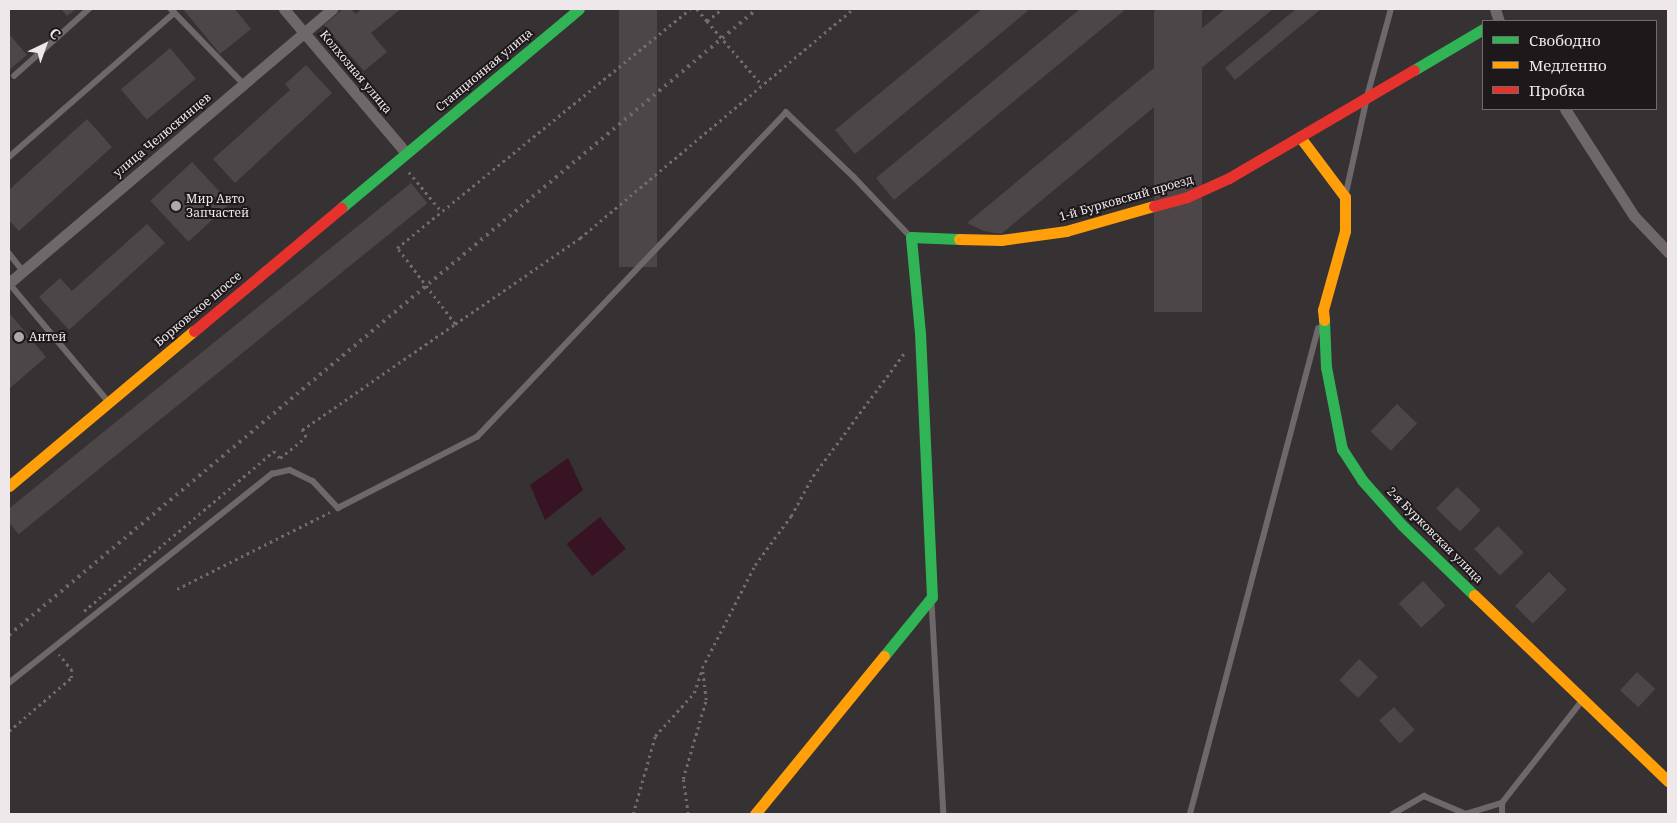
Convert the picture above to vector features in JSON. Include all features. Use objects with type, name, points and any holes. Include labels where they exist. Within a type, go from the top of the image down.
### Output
[{"type":"street","name":"Колхозная улица","points":[[284,9],[305,32],[402,156]]},
{"type":"street","name":"улица Челюскинцев","points":[[9,283],[332,9]]},
{"type":"street","name":"Станционная улица","points":[[402,156],[579,9]]},
{"type":"street","name":"1-й Бурковский проезд","points":[[911,237],[1001,240],[1066,231],[1188,197],[1229,178],[1482,30]]},
{"type":"street","points":[[1566,110],[1634,216],[1668,252]]},
{"type":"street","points":[[1300,137],[1345,197]]},
{"type":"street","name":"Борковское шоссе","points":[[9,486],[402,156]]},
{"type":"street","name":"2-я Бурковская улица","points":[[1345,197],[1345,231],[1323,310],[1326,367],[1342,450],[1362,480],[1402,525],[1668,781]]},
{"type":"street","points":[[755,814],[932,597],[920,333],[911,237]]},
{"type":"lane","points":[[14,76],[89,9]]},
{"type":"lane","points":[[1345,197],[1367,97],[1391,9]]},
{"type":"lane","points":[[9,157],[172,11],[244,84]]},
{"type":"lane","points":[[9,683],[272,474],[290,470],[313,481],[338,508],[477,437],[786,112],[854,177],[911,237]]},
{"type":"lane","points":[[9,254],[23,271]]},
{"type":"lane","points":[[9,283],[109,402]]},
{"type":"lane","points":[[1190,814],[1323,310]]},
{"type":"lane","points":[[932,597],[944,814]]},
{"type":"lane","points":[[1393,814],[1424,796],[1466,814],[1502,803],[1583,699]]},
{"type":"lane","points":[[1502,803],[1502,814]]},
{"type":"path","points":[[455,324],[396,248],[690,9]]},
{"type":"path","points":[[697,9],[762,85]]},
{"type":"path","points":[[707,21],[722,9]]},
{"type":"path","points":[[74,633],[86,607],[274,451],[280,458],[306,437],[302,430],[580,238],[853,9]]},
{"type":"path","points":[[402,156],[442,212]]},
{"type":"path","points":[[633,814],[655,736],[694,693],[702,668],[756,565],[791,516],[813,476],[920,333]]},
{"type":"path","points":[[178,589],[338,508]]},
{"type":"path","points":[[9,731],[72,678],[72,671],[57,653]]},
{"type":"path","points":[[688,814],[683,779],[706,700],[702,668]]},
{"type":"shaded area","points":[[568,458],[583,490],[545,520],[530,485]]},
{"type":"shaded area","points":[[600,517],[626,549],[592,576],[567,544]]},
{"type":"building","points":[[61,9],[76,9],[67,16]]},
{"type":"building","points":[[183,9],[235,9],[251,29],[220,54]]},
{"type":"building","points":[[343,9],[351,9],[356,14],[362,9],[401,9],[371,33],[387,52],[364,71],[324,25]]},
{"type":"building","points":[[619,9],[657,9],[657,267],[619,267]]},
{"type":"building","points":[[982,9],[1030,9],[855,154],[835,130]]},
{"type":"building","points":[[1080,9],[1126,9],[894,200],[876,178]]},
{"type":"building","points":[[1154,9],[1202,9],[1202,312],[1154,312]]},
{"type":"building","points":[[1225,9],[1273,9],[1001,234],[984,231],[967,223]]},
{"type":"building","points":[[1296,9],[1321,9],[1235,80],[1225,68]]},
{"type":"building","points":[[9,34],[27,55],[9,70]]},
{"type":"building","points":[[170,48],[196,79],[147,120],[121,89]]},
{"type":"building","points":[[306,65],[332,93],[235,183],[213,159],[290,90],[285,84]]},
{"type":"building","points":[[87,119],[112,147],[19,231],[9,220],[9,190]]},
{"type":"building","points":[[192,162],[230,203],[189,242],[150,201]]},
{"type":"building","points":[[411,183],[427,203],[19,534],[9,522],[9,509]]},
{"type":"building","points":[[147,224],[165,243],[69,330],[39,297],[60,278],[72,291]]},
{"type":"building","name":"Антей","points":[[11,315],[46,357],[9,389],[9,317]]},
{"type":"building","points":[[1397,404],[1417,423],[1391,451],[1371,431]]},
{"type":"building","points":[[1457,487],[1481,510],[1460,532],[1436,509]]},
{"type":"building","points":[[1498,526],[1524,553],[1500,576],[1474,549]]},
{"type":"building","points":[[1549,572],[1567,590],[1533,624],[1515,606]]},
{"type":"building","points":[[1423,581],[1446,605],[1421,628],[1399,604]]},
{"type":"building","points":[[1359,659],[1378,677],[1358,698],[1339,680]]},
{"type":"building","points":[[1637,672],[1655,689],[1638,707],[1620,690]]},
{"type":"building","points":[[1394,707],[1415,730],[1400,743],[1379,720]]},
{"type":"railway","points":[[9,635],[757,9]]},
{"type":"traffic: fast","points":[[341,208],[579,9]]},
{"type":"traffic: fast","points":[[1414,70],[1482,30]]},
{"type":"traffic: fast","points":[[884,656],[932,597],[920,333],[911,237],[959,239]]},
{"type":"traffic: fast","points":[[1324,320],[1326,367],[1342,449],[1362,480],[1402,525],[1474,595]]},
{"type":"traffic: slow","points":[[1300,137],[1345,197],[1345,231],[1323,310],[1324,320]]},
{"type":"traffic: slow","points":[[959,239],[1001,240],[1066,231],[1154,206]]},
{"type":"traffic: slow","points":[[9,486],[194,331]]},
{"type":"traffic: slow","points":[[1474,595],[1668,781]]},
{"type":"traffic: slow","points":[[755,814],[884,656]]},
{"type":"traffic: jam","points":[[1154,206],[1187,197],[1229,178],[1414,70]]},
{"type":"traffic: jam","points":[[194,331],[341,208]]},
{"type":"place","name":"Мир Авто Запчастей","points":[[176,206]]},
{"type":"place","name":"Антей","points":[[19,337]]}]
